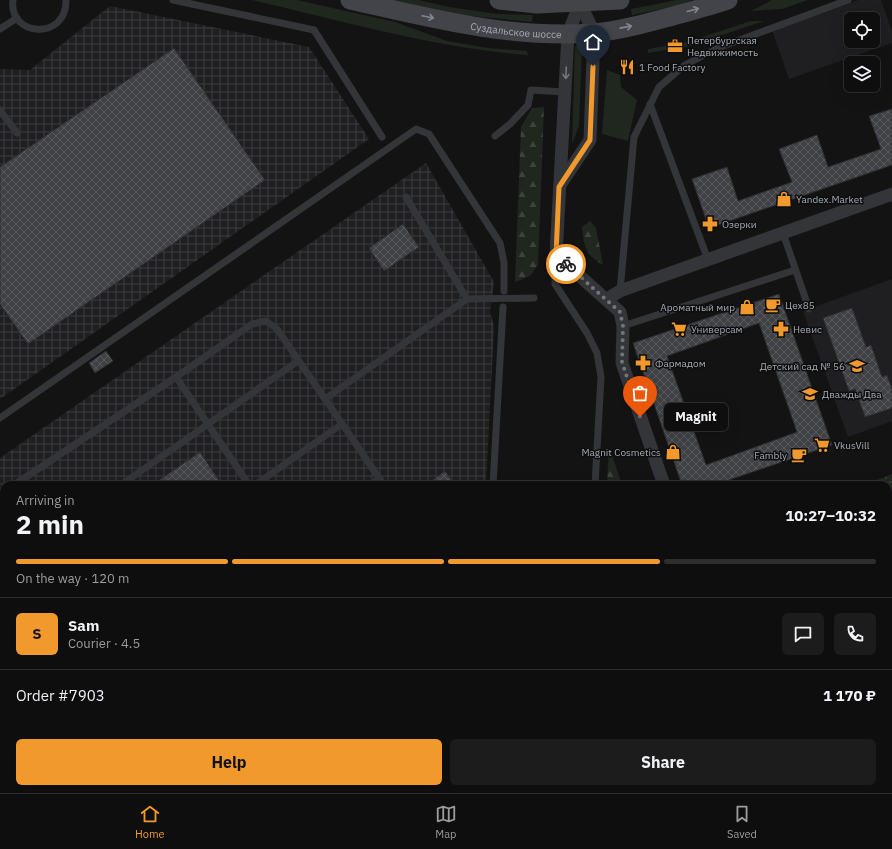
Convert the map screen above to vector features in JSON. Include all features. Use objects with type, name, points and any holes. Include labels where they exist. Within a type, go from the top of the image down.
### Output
[{"type":"main road","name":"Суздальское шоссе","points":[[350,0],[484,28],[536,34],[594,33],[657,20],[728,0]]},
{"type":"main road","points":[[499,0],[537,4],[620,0]]},
{"type":"street","points":[[580,3],[568,34],[556,255],[620,312],[623,326],[622,362],[663,481]]},
{"type":"street","points":[[559,187],[590,140],[594,33],[580,3]]},
{"type":"street","points":[[607,299],[620,291],[892,194]]},
{"type":"lane","points":[[12,0],[13,11],[17,18],[31,29],[41,30],[50,28],[58,23],[64,15],[66,0]]},
{"type":"lane","points":[[174,0],[314,30],[382,137]]},
{"type":"lane","points":[[620,291],[634,137],[659,87],[685,65],[731,43],[848,0]]},
{"type":"lane","points":[[0,29],[17,18]]},
{"type":"lane","points":[[495,136],[510,124],[528,105],[531,90],[565,92]]},
{"type":"lane","points":[[650,104],[708,260]]},
{"type":"lane","points":[[0,110],[17,133]]},
{"type":"lane","points":[[0,418],[416,129],[429,134],[500,244],[504,263],[504,291]]},
{"type":"lane","points":[[406,197],[467,299]]},
{"type":"lane","points":[[782,233],[809,309]]},
{"type":"lane","points":[[556,255],[555,284],[587,333],[597,353],[601,377],[595,481]]},
{"type":"lane","points":[[623,326],[795,270]]},
{"type":"lane","points":[[325,399],[467,299],[534,298]]},
{"type":"lane","points":[[493,481],[503,307]]},
{"type":"lane","points":[[20,481],[176,377],[252,324],[266,321],[276,329],[381,481]]},
{"type":"lane","points":[[127,481],[298,361]]},
{"type":"lane","points":[[176,377],[246,481]]},
{"type":"lane","points":[[261,481],[342,424]]},
{"type":"lane","points":[[375,481],[379,478]]},
{"type":"shaded area","points":[[859,0],[881,0],[892,31],[892,43],[880,47],[880,12],[844,12],[844,48],[878,48],[855,56],[844,56],[844,60],[789,79],[772,30]]},
{"type":"shaded area","points":[[110,6],[309,47],[369,139],[0,399],[0,69],[30,70]]},
{"type":"shaded area","points":[[426,163],[494,282],[490,312],[494,326],[486,481],[0,481],[0,458]]},
{"type":"shaded area","name":"Детский сад № 56","points":[[892,279],[892,421],[848,437],[803,311]]},
{"type":"green space","points":[[252,0],[297,0],[395,22],[447,41],[488,48],[527,51],[528,55],[424,40]]},
{"type":"green space","points":[[387,0],[418,0],[449,7],[497,14],[533,15],[532,22],[451,14]]},
{"type":"green space","points":[[677,0],[692,0],[677,6],[632,15],[631,9]]},
{"type":"green space","points":[[772,0],[808,0],[782,9],[751,11]]},
{"type":"green space","points":[[751,21],[764,21],[689,46],[648,53],[648,49],[687,42]]},
{"type":"green space","points":[[575,46],[582,46],[579,126],[572,144]]},
{"type":"green space","points":[[607,70],[620,75],[621,87],[637,100],[628,141],[602,134]]},
{"type":"green space","points":[[544,107],[538,265],[530,276],[515,282],[521,127],[532,108]]},
{"type":"green space","points":[[590,221],[596,228],[603,265],[592,257],[586,249],[582,227]]},
{"type":"green space","points":[[609,446],[621,481],[607,481]]},
{"type":"green space","points":[[892,474],[892,481],[875,481]]},
{"type":"building","points":[[174,48],[265,180],[28,344],[0,304],[0,167]]},
{"type":"building","points":[[892,109],[892,165],[709,228],[692,179],[727,167],[738,201],[792,182],[779,149],[817,135],[828,167],[881,149],[869,116]]},
{"type":"building","points":[[403,224],[419,247],[384,271],[369,248]]},
{"type":"building","points":[[779,294],[832,445],[726,481],[681,481],[633,343]],"holes":[[[759,323],[797,432],[706,465],[667,356]]]},
{"type":"building","points":[[852,308],[866,347],[871,345],[882,377],[887,375],[892,389],[892,408],[865,417],[855,389],[849,391],[823,318]]},
{"type":"building","points":[[106,351],[113,361],[95,373],[89,363]]},
{"type":"building","points":[[200,452],[219,481],[158,481]]},
{"type":"building","points":[[445,471],[452,481],[431,481]]},
{"type":"way so far","points":[[566,264],[620,312],[623,326],[622,362],[640,417]]},
{"type":"place","name":"Петербургская Недвижимость","points":[[675,46]]},
{"type":"place","name":"1 Food Factory","points":[[627,67]]},
{"type":"place","name":"Yandex.Market","points":[[784,199]]},
{"type":"place","name":"Озерки","points":[[710,224]]},
{"type":"place","name":"Цех85","points":[[773,305]]},
{"type":"place","name":"Ароматный мир","points":[[747,307]]},
{"type":"place","name":"Универсам","points":[[679,329]]},
{"type":"place","name":"Невис","points":[[781,329]]},
{"type":"place","name":"Фармадом","points":[[643,363]]},
{"type":"place","name":"Детский сад № 56","points":[[857,366]]},
{"type":"place","name":"Дважды Два","points":[[810,394]]},
{"type":"place","name":"Magnit","points":[[640,417]]},
{"type":"place","name":"VkusVill","points":[[822,445]]},
{"type":"place","name":"Magnit Cosmetics","points":[[673,452]]},
{"type":"place","name":"Fambly","points":[[799,455]]},
{"type":"route","points":[[566,264],[556,255],[559,187],[590,140],[593,66]]}]
